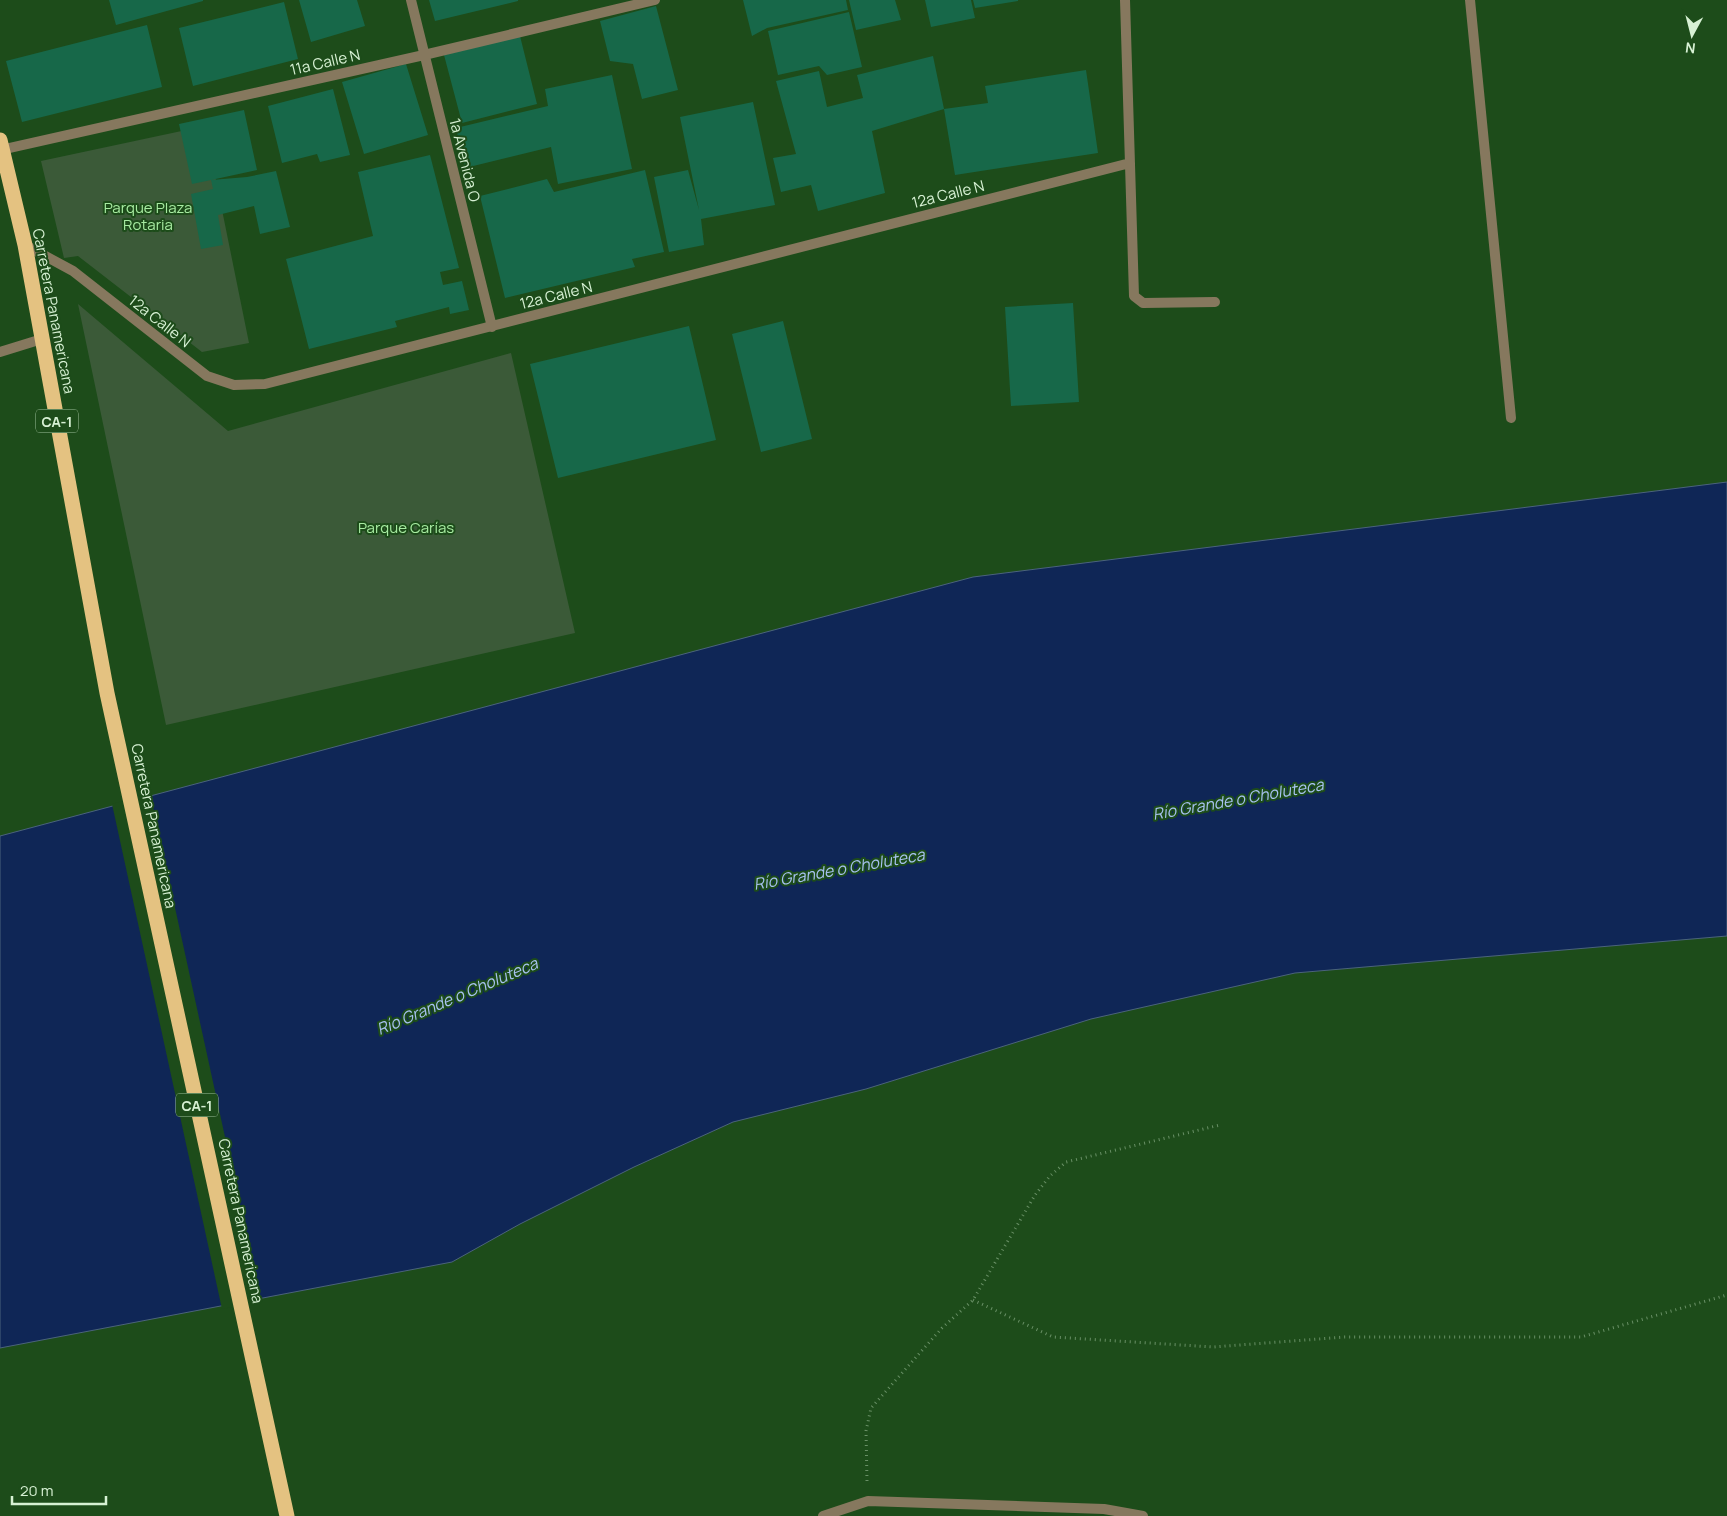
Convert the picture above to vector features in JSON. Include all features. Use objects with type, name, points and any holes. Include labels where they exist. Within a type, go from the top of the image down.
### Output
[{"type":"highway","name":"Carretera Panamericana","points":[[1,147],[25,245],[107,694],[287,1516]]},
{"type":"street","name":"1a Avenida O","points":[[411,0],[492,327]]},
{"type":"street","name":"11a Calle N","points":[[1,147],[424,55],[655,0]]},
{"type":"street","points":[[1126,0],[1134,296],[1143,303],[1215,302]]},
{"type":"street","points":[[1470,0],[1511,418]]},
{"type":"street","name":"12a Calle N","points":[[25,245],[73,271],[207,376],[234,385],[265,384],[1130,163]]},
{"type":"street","points":[[0,352],[42,339]]},
{"type":"street","points":[[823,1516],[868,1501],[1104,1510],[1143,1516]]},
{"type":"path","points":[[868,1501],[866,1441],[872,1408],[942,1328],[973,1300],[1035,1195],[1050,1176],[1066,1162],[1220,1125]]},
{"type":"path","points":[[973,1300],[1053,1337],[1213,1347],[1344,1337],[1581,1336],[1727,1295]]},
{"type":"green space","name":"Parque Plaza Rotaria","points":[[205,126],[249,343],[202,352],[78,256],[64,258],[41,161]]},
{"type":"green space","name":"Parque Carías","points":[[78,304],[228,431],[511,353],[575,633],[166,725]]},
{"type":"water","name":"Río Grande o Choluteca","points":[[1727,482],[1727,936],[1295,973],[1091,1019],[866,1089],[733,1122],[634,1167],[520,1224],[452,1262],[0,1348],[0,836],[973,577]]},
{"type":"pier","points":[[150,793],[261,1302],[222,1309],[112,804]]},
{"type":"building","points":[[109,0],[203,0],[203,1],[116,25]]},
{"type":"building","points":[[299,0],[357,0],[365,26],[311,42]]},
{"type":"building","points":[[429,0],[518,0],[518,1],[435,21]]},
{"type":"building","points":[[743,0],[846,0],[848,10],[767,28],[752,36]]},
{"type":"building","points":[[849,0],[895,0],[901,20],[856,30]]},
{"type":"building","points":[[925,0],[971,0],[975,18],[931,27]]},
{"type":"building","points":[[973,0],[1018,0],[1018,1],[975,8]]},
{"type":"building","points":[[284,2],[298,59],[193,86],[179,28]]},
{"type":"building","points":[[656,6],[678,90],[642,99],[633,64],[610,61],[600,21]]},
{"type":"building","points":[[849,12],[862,67],[827,75],[819,66],[778,75],[768,31]]},
{"type":"building","points":[[147,25],[162,87],[22,122],[6,61]]},
{"type":"building","points":[[520,36],[537,104],[462,123],[444,55]]},
{"type":"building","points":[[933,56],[944,109],[872,131],[885,193],[818,211],[811,185],[781,192],[773,158],[796,154],[776,81],[819,71],[827,107],[863,98],[857,75]]},
{"type":"building","points":[[406,64],[428,135],[364,154],[342,82]]},
{"type":"building","points":[[1086,70],[1098,153],[955,175],[944,109],[988,103],[985,86]]},
{"type":"building","points":[[612,75],[632,169],[558,184],[551,147],[465,168],[456,128],[548,106],[545,89]]},
{"type":"building","points":[[333,89],[350,155],[320,162],[317,154],[282,163],[268,106]]},
{"type":"building","points":[[753,102],[775,205],[701,219],[704,245],[669,252],[654,177],[688,170],[699,210],[680,117]]},
{"type":"building","points":[[244,110],[257,170],[192,184],[179,124]]},
{"type":"building","points":[[430,155],[459,268],[440,272],[443,285],[462,281],[469,310],[450,314],[449,307],[395,321],[397,327],[309,349],[286,259],[373,236],[358,172]]},
{"type":"building","points":[[645,170],[664,252],[632,259],[635,267],[505,298],[480,196],[547,179],[554,192]]},
{"type":"building","points":[[276,171],[290,227],[260,234],[254,206],[218,215],[223,245],[201,249],[191,194],[213,189],[211,180],[247,177]]},
{"type":"building","points":[[1073,303],[1079,402],[1011,406],[1005,307]]},
{"type":"building","points":[[783,321],[812,439],[761,452],[732,334]]},
{"type":"building","points":[[689,326],[716,440],[558,478],[530,364]]}]
